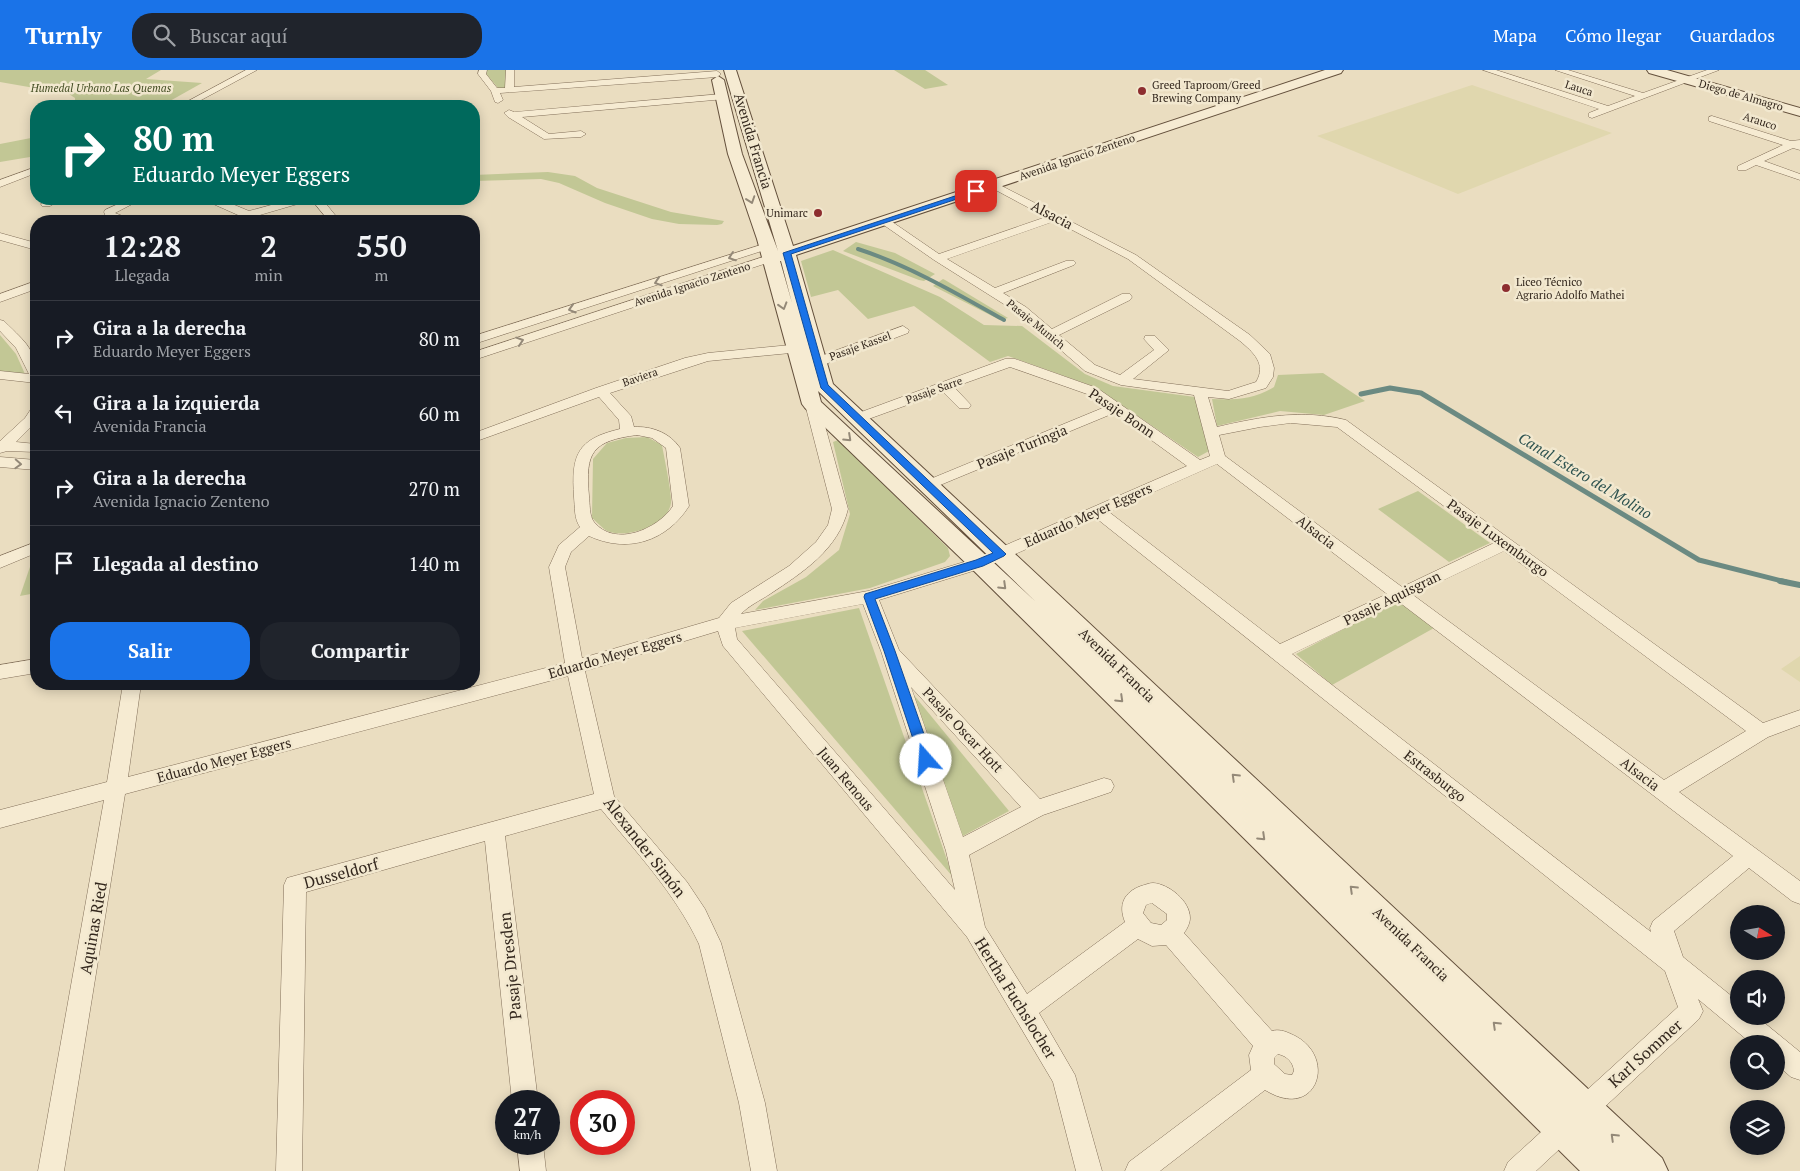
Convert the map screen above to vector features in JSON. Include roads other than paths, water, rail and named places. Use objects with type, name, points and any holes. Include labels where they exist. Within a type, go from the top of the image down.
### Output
[{"type":"main road","name":"Avenida Francia","points":[[730,70],[785,247],[809,352],[812,404],[884,458],[928,485],[990,558],[1606,1171]]},
{"type":"main road","name":"Avenida Ignacio Zenteno","points":[[1247,96],[1312,70]]},
{"type":"main road","name":"Avenida Ignacio Zenteno","points":[[768,252],[1247,96],[1337,70]]},
{"type":"main road","name":"Diego de Almagro","points":[[1653,70],[1693,78],[1797,108]]},
{"type":"main road","name":"Diego de Almagro","points":[[1675,70],[1693,78]]},
{"type":"main road","name":"Avenida Francia","points":[[716,72],[735,154],[768,252],[809,352],[824,386],[858,418],[884,458],[1649,1171]]},
{"type":"main road","points":[[722,97],[739,95]]},
{"type":"main road","name":"Avenida Ignacio Zenteno","points":[[785,247],[884,221],[994,185],[1029,168]]},
{"type":"street","points":[[196,100],[253,70]]},
{"type":"street","points":[[483,70],[482,74],[511,115],[546,137],[582,121],[722,97]]},
{"type":"street","points":[[509,90],[510,70]]},
{"type":"street","points":[[1499,74],[1510,70]]},
{"type":"street","points":[[1559,70],[1643,96]]},
{"type":"street","points":[[1592,115],[1715,70]]},
{"type":"street","points":[[499,99],[509,90],[573,81],[656,74],[716,72]]},
{"type":"street","name":"Lauca","points":[[1486,74],[1499,74],[1607,109]]},
{"type":"street","points":[[511,115],[582,121]]},
{"type":"street","name":"Arauco","points":[[1712,119],[1798,144]]},
{"type":"street","points":[[582,121],[582,146]]},
{"type":"street","points":[[1742,168],[1798,144]]},
{"type":"street","points":[[1756,162],[1800,177]]},
{"type":"street","points":[[0,184],[30,172]]},
{"type":"street","name":"Alsacia","points":[[994,185],[1132,257],[1245,338],[1263,354],[1267,368],[1266,377],[1261,386],[1228,394],[1200,392]]},
{"type":"street","points":[[110,215],[108,212],[124,205]]},
{"type":"street","points":[[226,205],[248,215],[278,205]]},
{"type":"street","points":[[322,205],[330,215]]},
{"type":"street","points":[[938,258],[1056,217]]},
{"type":"street","name":"Pasaje Munich","points":[[884,221],[938,258],[1022,310],[1090,368],[1102,375],[1121,381],[1200,392]]},
{"type":"street","points":[[0,236],[30,246]]},
{"type":"street","name":"Avenida Ignacio Zenteno","points":[[480,337],[768,252]]},
{"type":"street","name":"Avenida Ignacio Zenteno","points":[[480,354],[768,252]]},
{"type":"street","points":[[995,292],[1070,263]]},
{"type":"street","points":[[0,298],[30,286]]},
{"type":"street","points":[[1051,334],[1126,297]]},
{"type":"street","points":[[0,324],[22,346],[30,362]]},
{"type":"street","name":"Pasaje Kassel","points":[[809,352],[903,330]]},
{"type":"street","points":[[1121,381],[1162,350],[1150,339]]},
{"type":"street","points":[[480,340],[500,348]]},
{"type":"street","name":"Baviera","points":[[480,436],[601,390],[699,358],[809,352]]},
{"type":"street","name":"Pasaje Sarre","points":[[858,418],[1010,362]]},
{"type":"street","name":"Pasaje Bonn","points":[[1010,362],[1092,391],[1199,467]]},
{"type":"street","points":[[0,375],[30,378]]},
{"type":"street","points":[[945,386],[964,405]]},
{"type":"street","points":[[601,390],[626,419],[627,432]]},
{"type":"street","points":[[1200,392],[1218,458]]},
{"type":"street","points":[[725,624],[737,608],[795,570],[822,546],[836,525],[840,509],[812,404]]},
{"type":"street","name":"Pasaje Turingia","points":[[928,485],[1116,408]]},
{"type":"street","name":"Pasaje Luxemburgo","points":[[1211,432],[1276,419],[1320,418],[1341,423],[1761,732]]},
{"type":"street","points":[[1,447],[30,421]]},
{"type":"street","points":[[627,432],[650,432],[668,441],[673,448],[681,506],[678,514],[666,526],[649,534],[636,538],[609,538],[589,528],[584,521],[581,461],[592,446],[601,440],[627,432]]},
{"type":"street","points":[[1,447],[30,448]]},
{"type":"street","name":"Alsacia","points":[[1218,458],[1800,894]]},
{"type":"street","name":"Eduardo Meyer Eggers","points":[[0,819],[575,667],[725,624],[869,597],[990,558],[1218,458]]},
{"type":"street","points":[[0,462],[30,464]]},
{"type":"street","name":"Estrasburgo","points":[[1098,511],[1674,964],[1759,1035]]},
{"type":"street","name":"Alexander Simón","points":[[589,528],[573,540],[561,553],[558,567],[575,667],[605,799],[679,888],[697,916],[710,943],[752,1103],[764,1171]]},
{"type":"street","name":"Pasaje Aquisgran","points":[[1278,653],[1506,544]]},
{"type":"street","points":[[0,562],[30,550]]},
{"type":"street","name":"Hertha Fuchslocher","points":[[869,597],[890,651],[956,851],[975,930],[1056,1061],[1065,1081],[1089,1171]]},
{"type":"street","name":"Juan Renous","points":[[725,624],[729,641],[975,930]]},
{"type":"street","name":"Pasaje Oscar Hott","points":[[890,651],[1036,808]]},
{"type":"street","points":[[0,672],[30,667]]},
{"type":"street","name":"Aquinas Ried","points":[[51,1171],[131,690]]},
{"type":"street","points":[[1663,791],[1761,732],[1800,717]]},
{"type":"street","points":[[956,851],[1036,808],[1104,786]]},
{"type":"street","name":"Dusseldorf","points":[[289,1171],[295,885],[605,799]]},
{"type":"street","name":"Pasaje Dresden","points":[[494,831],[524,1090]]},
{"type":"street","name":"Karl Sommer","points":[[1517,1171],[1583,1108],[1691,1011],[1661,928],[1749,855]]},
{"type":"street","points":[[1144,894],[1161,895],[1174,905],[1178,913],[1178,921],[1170,933],[1157,936],[1137,926],[1131,911],[1133,904],[1144,894]]},
{"type":"street","points":[[1024,1010],[1137,926]]},
{"type":"street","points":[[1170,933],[1268,1045]]},
{"type":"street","points":[[1276,1042],[1284,1043],[1293,1047],[1300,1054],[1306,1071],[1304,1079],[1298,1085],[1290,1088],[1272,1082],[1261,1066],[1260,1057],[1268,1045],[1276,1042]]},
{"type":"street","points":[[1785,1056],[1800,1068]]},
{"type":"street","points":[[1138,1171],[1266,1074]]},
{"type":"street","points":[[531,1155],[533,1171]]},
{"type":"waterway","name":"Canal Estero del Molino","points":[[858,249],[896,263],[1004,320]]},
{"type":"waterway","name":"Canal Estero del Molino","points":[[1361,394],[1390,388],[1421,393],[1699,560],[1786,582]]},
{"type":"waterway","name":"Canal Estero del Molino","points":[[1780,581],[1800,585]]},
{"type":"place","name":"Greed Taproom/Greed Brewing Company","points":[[1142,91]]},
{"type":"place","name":"Unimarc","points":[[818,213]]},
{"type":"place","name":"Liceo Técnico Agrario Adolfo Mathei","points":[[1506,288]]},
{"type":"park label","name":"Humedal Urbano Las Quemas","points":[[101,88]]}]
